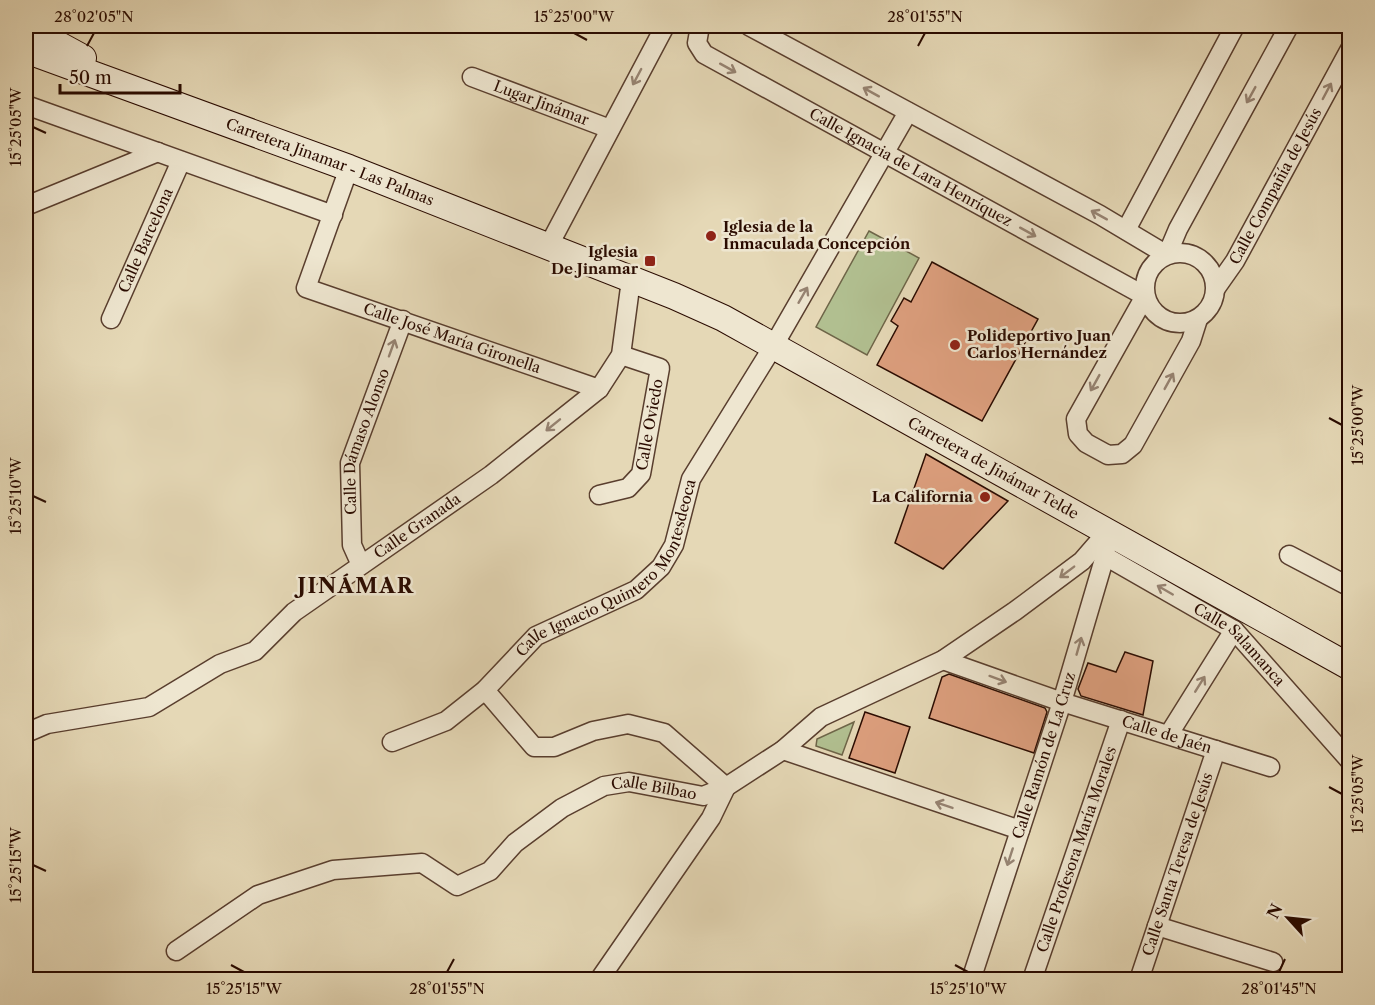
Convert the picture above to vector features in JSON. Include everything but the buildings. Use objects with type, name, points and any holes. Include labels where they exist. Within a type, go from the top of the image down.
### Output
[{"type":"main road","points":[[48,26],[66,48]]},
{"type":"main road","points":[[26,27],[155,98]]},
{"type":"main road","name":"Carretera Jinamar - Las Palmas","points":[[26,50],[349,168],[631,280]]},
{"type":"main road","name":"Carretera de Jinámar Telde","points":[[631,280],[704,309],[774,345],[1106,543],[1350,667]]},
{"type":"street","name":"Lugar Jinámar","points":[[548,247],[665,26]]},
{"type":"street","name":"Calle Ignacia de Lara Henríquez","points":[[699,26],[697,43],[704,54],[1145,296]]},
{"type":"street","points":[[749,26],[1126,230],[1167,255]]},
{"type":"street","points":[[1126,230],[1235,26]]},
{"type":"street","points":[[1167,255],[1178,229],[1289,26]]},
{"type":"street","name":"Calle Compañía de Jesús","points":[[1216,288],[1235,261],[1350,49]]},
{"type":"street","name":"Lugar Jinámar","points":[[472,77],[610,129]]},
{"type":"street","points":[[26,105],[333,215],[349,168]]},
{"type":"street","name":"Calle Ignacio Quintero Montesdeoca","points":[[392,741],[446,721],[484,690],[536,636],[636,590],[661,567],[674,545],[691,479],[774,345],[908,112]]},
{"type":"street","points":[[26,206],[158,152]]},
{"type":"street","name":"Calle Barcelona","points":[[111,319],[181,161]]},
{"type":"street","name":"Calle José María Gironella","points":[[333,215],[306,288],[599,389]]},
{"type":"street","points":[[1184,253],[1200,259],[1212,271],[1216,288],[1214,300],[1208,311],[1198,319],[1182,324],[1165,321],[1152,311],[1145,296],[1145,279],[1153,264],[1167,255],[1184,253]]},
{"type":"street","name":"Calle Granada","points":[[26,733],[47,724],[149,706],[220,664],[255,651],[294,612],[491,475],[599,389],[621,356],[631,280]]},
{"type":"street","points":[[1145,296],[1076,419],[1078,434],[1086,443],[1108,455],[1122,454],[1133,445],[1191,341],[1198,319]]},
{"type":"street","name":"Calle Dámaso Alonso","points":[[361,565],[352,545],[350,464],[402,320]]},
{"type":"street","name":"Calle Oviedo","points":[[599,495],[628,488],[640,474],[660,368],[621,356]]},
{"type":"street","name":"Calle Salamanca","points":[[1106,543],[1234,630],[1350,761]]},
{"type":"street","name":"Calle Bilbao","points":[[176,951],[258,895],[333,870],[422,863],[457,886],[490,871],[524,836],[562,808],[604,786],[629,782],[703,796],[726,787],[783,750],[820,717],[943,660],[1106,543]]},
{"type":"street","name":"Calle Ramón de La Cruz","points":[[971,980],[1062,702],[1106,543]]},
{"type":"street","points":[[1289,555],[1350,588]]},
{"type":"street","points":[[1169,734],[1234,630]]},
{"type":"street","name":"Calle de Jaén","points":[[943,660],[1062,702],[1270,767]]},
{"type":"street","points":[[484,690],[534,747],[554,747],[593,731],[628,724],[664,733],[726,787],[711,818],[599,980]]},
{"type":"street","name":"Calle Profesora María Morales","points":[[1032,980],[1121,720]]},
{"type":"street","points":[[783,750],[1020,830]]},
{"type":"street","name":"Calle Santa Teresa de Jesús","points":[[1139,980],[1216,750]]},
{"type":"street","points":[[1157,926],[1273,962]]},
{"type":"green space","points":[[869,231],[919,258],[867,355],[816,327]]},
{"type":"green space","points":[[854,722],[842,755],[816,746],[817,739]]},
{"type":"place","name":"Iglesia de la Inmaculada Concepción","points":[[711,236]]},
{"type":"place","name":"Iglesia De Jinamar","points":[[650,261]]},
{"type":"place","name":"Polideportivo Juan Carlos Hernández","points":[[955,345]]},
{"type":"place","name":"La California","points":[[985,497]]},
{"type":"district","name":"JINÁMAR","points":[[356,586]]}]
